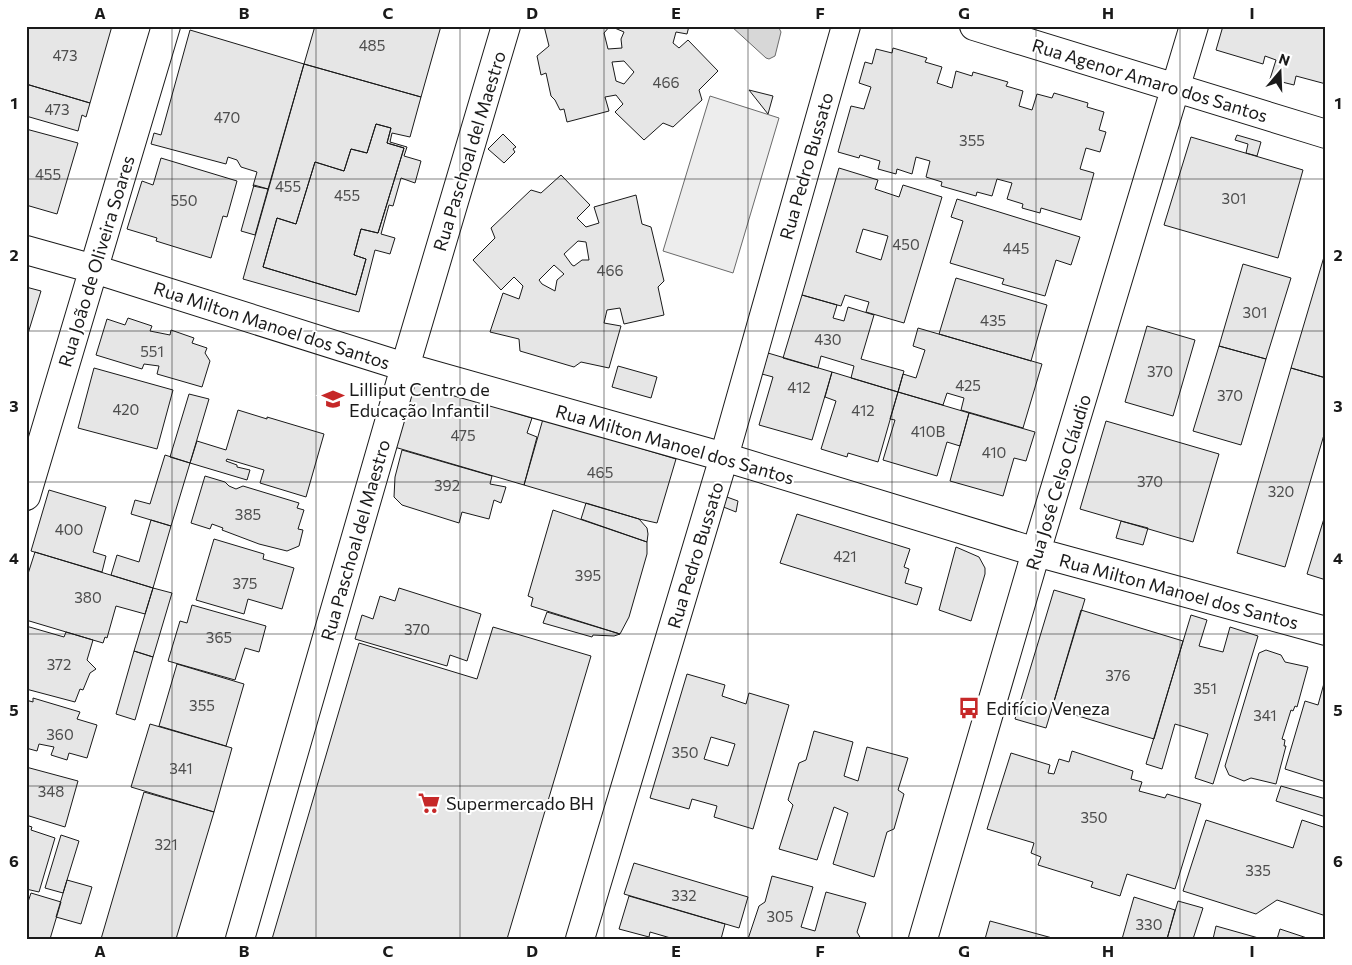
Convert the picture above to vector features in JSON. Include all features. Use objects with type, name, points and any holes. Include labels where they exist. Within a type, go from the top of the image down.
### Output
[{"type":"street","name":"Rua João de Oliveira Soares","points":[[26,496],[166,26]]},
{"type":"street","name":"Rua Paschoal del Maestro","points":[[240,939],[405,367],[506,26]]},
{"type":"street","name":"Rua Pedro Bussato","points":[[580,939],[724,457],[846,26]]},
{"type":"street","name":"Rua Agenor Amaro dos Santos","points":[[974,26],[1326,134]]},
{"type":"street","name":"Rua José Celso Cláudio","points":[[923,939],[1036,552],[1194,26]]},
{"type":"street","name":"Rua Milton Manoel dos Santos","points":[[26,250],[94,269],[405,367],[724,457],[1036,552],[1326,632]]},
{"type":"shaded area","points":[[731,26],[778,26],[781,32],[775,56],[769,59],[766,58]]},
{"type":"shaded area","points":[[710,96],[779,118],[733,273],[663,251]]},
{"type":"building","points":[[26,26],[112,26],[90,103],[26,84]]},
{"type":"building","points":[[315,26],[441,26],[421,97],[304,64]]},
{"type":"building","points":[[544,26],[610,26],[689,26],[687,34],[676,32],[673,43],[679,48],[688,40],[718,71],[699,90],[702,100],[673,127],[663,123],[644,140],[615,112],[623,104],[616,95],[605,97],[609,111],[567,122],[564,109],[560,110],[551,96],[546,73],[541,75],[537,56],[549,46]],"holes":[[[610,26],[624,32],[621,39],[622,48],[608,49],[604,33]],[[624,61],[634,72],[624,84],[616,81],[612,62]]]},
{"type":"building","points":[[1223,26],[1326,26],[1326,84],[1296,76],[1294,85],[1270,79],[1276,60],[1265,56],[1263,64],[1216,50]]},
{"type":"building","points":[[190,30],[304,64],[268,189],[253,186],[257,172],[241,167],[237,160],[228,157],[226,164],[151,144],[154,133],[161,135]]},
{"type":"building","points":[[893,48],[927,58],[925,62],[942,67],[937,83],[952,88],[956,71],[972,76],[973,72],[1008,82],[1006,86],[1023,91],[1019,106],[1032,110],[1037,94],[1052,98],[1054,93],[1088,103],[1087,107],[1104,112],[1099,130],[1106,132],[1100,152],[1086,148],[1080,169],[1094,173],[1081,220],[1041,208],[1040,213],[1022,208],[1023,204],[1007,199],[1012,183],[997,179],[992,196],[977,192],[976,196],[941,186],[942,182],[926,177],[930,161],[916,157],[912,174],[897,169],[896,174],[878,169],[880,161],[860,155],[859,158],[838,152],[851,106],[864,109],[871,87],[859,83],[865,62],[872,64],[876,49],[892,53]]},
{"type":"building","points":[[304,64],[421,97],[410,137],[392,133],[390,142],[407,147],[404,156],[421,161],[415,183],[401,178],[393,206],[389,205],[381,234],[395,238],[390,254],[375,250],[359,312],[243,279]],"holes":[[[376,124],[391,128],[387,143],[404,148],[378,233],[361,229],[354,255],[366,259],[356,295],[263,267],[277,218],[296,224],[315,162],[344,171],[351,149],[367,153]]]},
{"type":"building","points":[[26,84],[90,103],[86,117],[82,115],[78,131],[26,116]]},
{"type":"building","points":[[749,90],[773,96],[768,114]]},
{"type":"building","points":[[376,124],[391,128],[387,143],[404,148],[378,233],[361,229],[354,255],[366,259],[356,295],[263,267],[277,218],[296,224],[315,162],[344,171],[351,149],[367,153]]},
{"type":"building","points":[[26,129],[78,143],[57,214],[26,205]]},
{"type":"building","points":[[503,134],[516,147],[513,149],[515,152],[504,163],[488,149]]},
{"type":"building","points":[[1237,135],[1261,142],[1257,156],[1246,153],[1248,144],[1235,140]]},
{"type":"building","points":[[1191,137],[1303,170],[1278,258],[1164,225]]},
{"type":"building","points":[[161,158],[237,181],[227,217],[223,216],[211,258],[156,241],[157,238],[127,229],[142,181],[153,185]]},
{"type":"building","points":[[839,168],[878,180],[875,189],[899,197],[903,185],[942,197],[904,323],[866,312],[869,302],[845,295],[841,306],[802,295]],"holes":[[[863,229],[888,236],[881,260],[856,252]]]},
{"type":"building","points":[[561,175],[590,205],[577,218],[586,227],[599,223],[594,207],[636,195],[642,224],[651,227],[664,281],[658,287],[664,315],[624,324],[620,308],[607,310],[604,323],[621,326],[609,368],[581,362],[574,367],[520,351],[519,339],[490,332],[503,293],[519,299],[523,286],[514,277],[501,290],[473,260],[495,238],[491,228],[531,190],[541,193]],"holes":[[[578,241],[586,242],[589,260],[582,260],[574,266],[564,254]],[[554,265],[564,274],[557,280],[555,291],[542,284],[539,280]]]},
{"type":"building","points":[[254,185],[268,189],[255,235],[241,231]]},
{"type":"building","points":[[957,199],[1080,237],[1071,265],[1056,260],[1045,296],[1002,284],[1004,279],[950,263],[963,221],[951,217]]},
{"type":"building","points":[[1326,250],[1326,378],[1291,368]]},
{"type":"building","points":[[1243,264],[1291,278],[1266,359],[1219,346]]},
{"type":"building","points":[[956,278],[1047,305],[1031,361],[939,334]]},
{"type":"building","points":[[26,287],[41,291],[26,340]]},
{"type":"building","points":[[802,295],[837,305],[833,318],[844,321],[848,307],[874,315],[861,359],[904,371],[898,392],[851,378],[854,366],[821,356],[818,368],[783,358]]},
{"type":"building","points":[[128,318],[152,326],[150,331],[170,335],[171,330],[194,338],[192,343],[207,348],[205,353],[210,361],[202,387],[157,374],[159,366],[144,364],[142,369],[96,355],[107,319],[125,325]]},
{"type":"building","points":[[1147,326],[1195,340],[1173,416],[1125,402]]},
{"type":"building","points":[[918,328],[1042,364],[1023,428],[961,410],[964,398],[947,393],[943,405],[898,392],[903,374],[916,378],[925,350],[913,346]]},
{"type":"building","points":[[1219,346],[1266,359],[1241,445],[1193,431]]},
{"type":"building","points":[[768,353],[832,372],[812,440],[759,425],[773,377],[762,374]]},
{"type":"building","points":[[618,366],[657,377],[651,398],[612,387]]},
{"type":"building","points":[[94,368],[173,390],[157,449],[78,428]]},
{"type":"building","points":[[1291,368],[1326,378],[1326,428],[1285,567],[1237,553]]},
{"type":"building","points":[[832,372],[898,392],[878,462],[848,453],[847,457],[821,449],[836,401],[825,397]]},
{"type":"building","points":[[417,383],[532,418],[527,433],[537,437],[524,485],[391,446],[408,389]]},
{"type":"building","points":[[898,392],[969,413],[960,446],[947,442],[937,476],[883,460],[895,420],[890,419]]},
{"type":"building","points":[[189,394],[209,399],[190,463],[170,457]]},
{"type":"building","points":[[238,410],[324,434],[306,497],[260,483],[264,470],[227,459],[226,461],[237,465],[237,467],[250,470],[247,480],[190,463],[197,441],[226,450]]},
{"type":"building","points":[[969,413],[1035,432],[1026,461],[1014,458],[1003,496],[950,481]]},
{"type":"building","points":[[543,419],[676,459],[657,523],[524,485]]},
{"type":"building","points":[[1106,421],[1219,454],[1193,542],[1080,509]]},
{"type":"building","points":[[402,450],[492,476],[490,484],[506,487],[501,503],[494,500],[489,519],[462,512],[459,523],[402,505],[394,497],[395,477]]},
{"type":"building","points":[[165,455],[190,463],[171,526],[131,514],[135,500],[150,504]]},
{"type":"building","points":[[205,476],[225,482],[236,489],[243,486],[299,503],[297,508],[304,510],[298,529],[303,530],[299,546],[287,551],[259,544],[222,530],[223,528],[212,524],[210,529],[191,523]]},
{"type":"building","points":[[49,490],[106,507],[93,552],[106,556],[102,572],[31,551]]},
{"type":"building","points":[[724,496],[738,501],[736,512],[721,506]]},
{"type":"building","points":[[586,503],[639,519],[647,528],[647,542],[581,519]]},
{"type":"building","points":[[553,510],[647,542],[647,554],[629,617],[620,634],[531,606],[533,598],[528,596]]},
{"type":"building","points":[[1326,512],[1326,580],[1307,574]]},
{"type":"building","points":[[797,514],[910,549],[904,567],[909,569],[905,583],[922,588],[917,605],[780,563]]},
{"type":"building","points":[[151,520],[171,526],[153,588],[111,575],[117,555],[139,562]]},
{"type":"building","points":[[1121,521],[1148,528],[1143,545],[1116,538]]},
{"type":"building","points":[[214,539],[264,554],[263,559],[294,568],[282,609],[248,599],[244,614],[196,600]]},
{"type":"building","points":[[956,547],[979,557],[985,568],[985,574],[971,621],[939,610]]},
{"type":"building","points":[[35,552],[153,588],[145,614],[116,606],[107,638],[105,637],[103,643],[26,620],[26,580]]},
{"type":"building","points":[[153,588],[172,593],[153,657],[134,651]]},
{"type":"building","points":[[399,588],[481,614],[467,661],[450,655],[447,666],[355,639],[362,615],[373,619],[380,596],[395,601]]},
{"type":"building","points":[[1054,590],[1085,599],[1046,728],[1015,719]]},
{"type":"building","points":[[192,605],[266,626],[259,652],[245,648],[235,680],[168,661],[180,621],[187,623]]},
{"type":"building","points":[[1081,610],[1183,641],[1154,739],[1052,708]]},
{"type":"building","points":[[547,612],[620,634],[614,636],[593,635],[592,637],[543,623]]},
{"type":"building","points":[[1191,615],[1207,620],[1199,646],[1223,652],[1230,627],[1258,636],[1213,784],[1195,778],[1208,734],[1175,724],[1162,769],[1146,764]]},
{"type":"building","points":[[26,626],[64,637],[66,632],[93,640],[87,660],[96,669],[90,673],[83,690],[80,689],[75,702],[26,689]]},
{"type":"building","name":"Supermercado BH","points":[[493,627],[591,656],[507,939],[272,939],[359,643],[477,679]]},
{"type":"building","points":[[1266,650],[1281,655],[1285,662],[1308,667],[1297,707],[1295,706],[1293,711],[1291,710],[1282,739],[1285,740],[1284,746],[1286,746],[1276,784],[1251,778],[1244,781],[1229,775],[1225,766],[1259,653]]},
{"type":"building","points":[[134,651],[153,657],[135,720],[116,714]]},
{"type":"building","points":[[177,664],[244,684],[226,746],[159,726]]},
{"type":"building","points":[[687,674],[725,685],[722,696],[746,704],[749,693],[789,705],[753,829],[714,817],[717,806],[692,799],[689,809],[650,798]],"holes":[[[711,737],[735,744],[728,766],[704,759]]]},
{"type":"building","points":[[1326,676],[1326,782],[1285,769],[1305,701],[1318,705]]},
{"type":"building","points":[[33,698],[80,712],[77,719],[97,725],[87,758],[69,753],[67,760],[51,755],[54,747],[39,744],[37,751],[26,748],[26,700],[33,702]]},
{"type":"building","points":[[150,724],[232,748],[214,812],[131,787]]},
{"type":"building","points":[[814,731],[853,742],[844,776],[858,781],[867,747],[908,758],[898,790],[904,794],[894,829],[887,832],[874,877],[833,864],[848,813],[834,807],[817,860],[779,849],[793,805],[788,800],[799,763],[806,760]]},
{"type":"building","points":[[1072,751],[1133,771],[1131,779],[1142,782],[1139,791],[1165,798],[1167,794],[1201,804],[1175,889],[1127,874],[1120,896],[1091,887],[1093,882],[1038,865],[1041,857],[1031,853],[1034,843],[987,829],[1011,753],[1050,765],[1048,773],[1054,774],[1059,759],[1069,762]]},
{"type":"building","points":[[26,767],[78,781],[65,827],[26,815]]},
{"type":"building","points":[[1281,786],[1326,799],[1326,817],[1276,801]]},
{"type":"building","points":[[144,792],[214,812],[176,939],[101,939]]},
{"type":"building","points":[[1206,820],[1293,848],[1302,820],[1326,828],[1326,916],[1277,900],[1256,914],[1183,891]]},
{"type":"building","points":[[26,825],[32,827],[31,830],[55,838],[39,892],[26,889]]},
{"type":"building","points":[[61,835],[79,841],[63,893],[45,888]]},
{"type":"building","points":[[634,863],[748,897],[739,928],[624,894]]},
{"type":"building","points":[[772,876],[813,887],[801,927],[815,931],[826,892],[866,903],[857,932],[861,939],[748,939],[759,906],[765,902]]},
{"type":"building","points":[[67,880],[92,887],[81,924],[56,917]]},
{"type":"building","points":[[31,893],[61,902],[50,939],[26,939],[26,908]]},
{"type":"building","points":[[629,896],[725,924],[721,939],[674,939],[650,932],[649,937],[619,929]]},
{"type":"building","points":[[1134,897],[1175,910],[1167,939],[1122,939]]},
{"type":"building","points":[[1178,901],[1203,908],[1193,939],[1167,939]]},
{"type":"building","points":[[990,921],[1056,939],[985,939]]},
{"type":"building","points":[[1216,926],[1262,939],[1213,939]]},
{"type":"building","points":[[1280,929],[1310,939],[1277,939]]},
{"type":"place","name":"Lilliput Centro de Educação Infantil","points":[[333,399]]},
{"type":"place","name":"Edifício Veneza","points":[[969,708]]},
{"type":"place","name":"Supermercado BH","points":[[429,803]]}]
